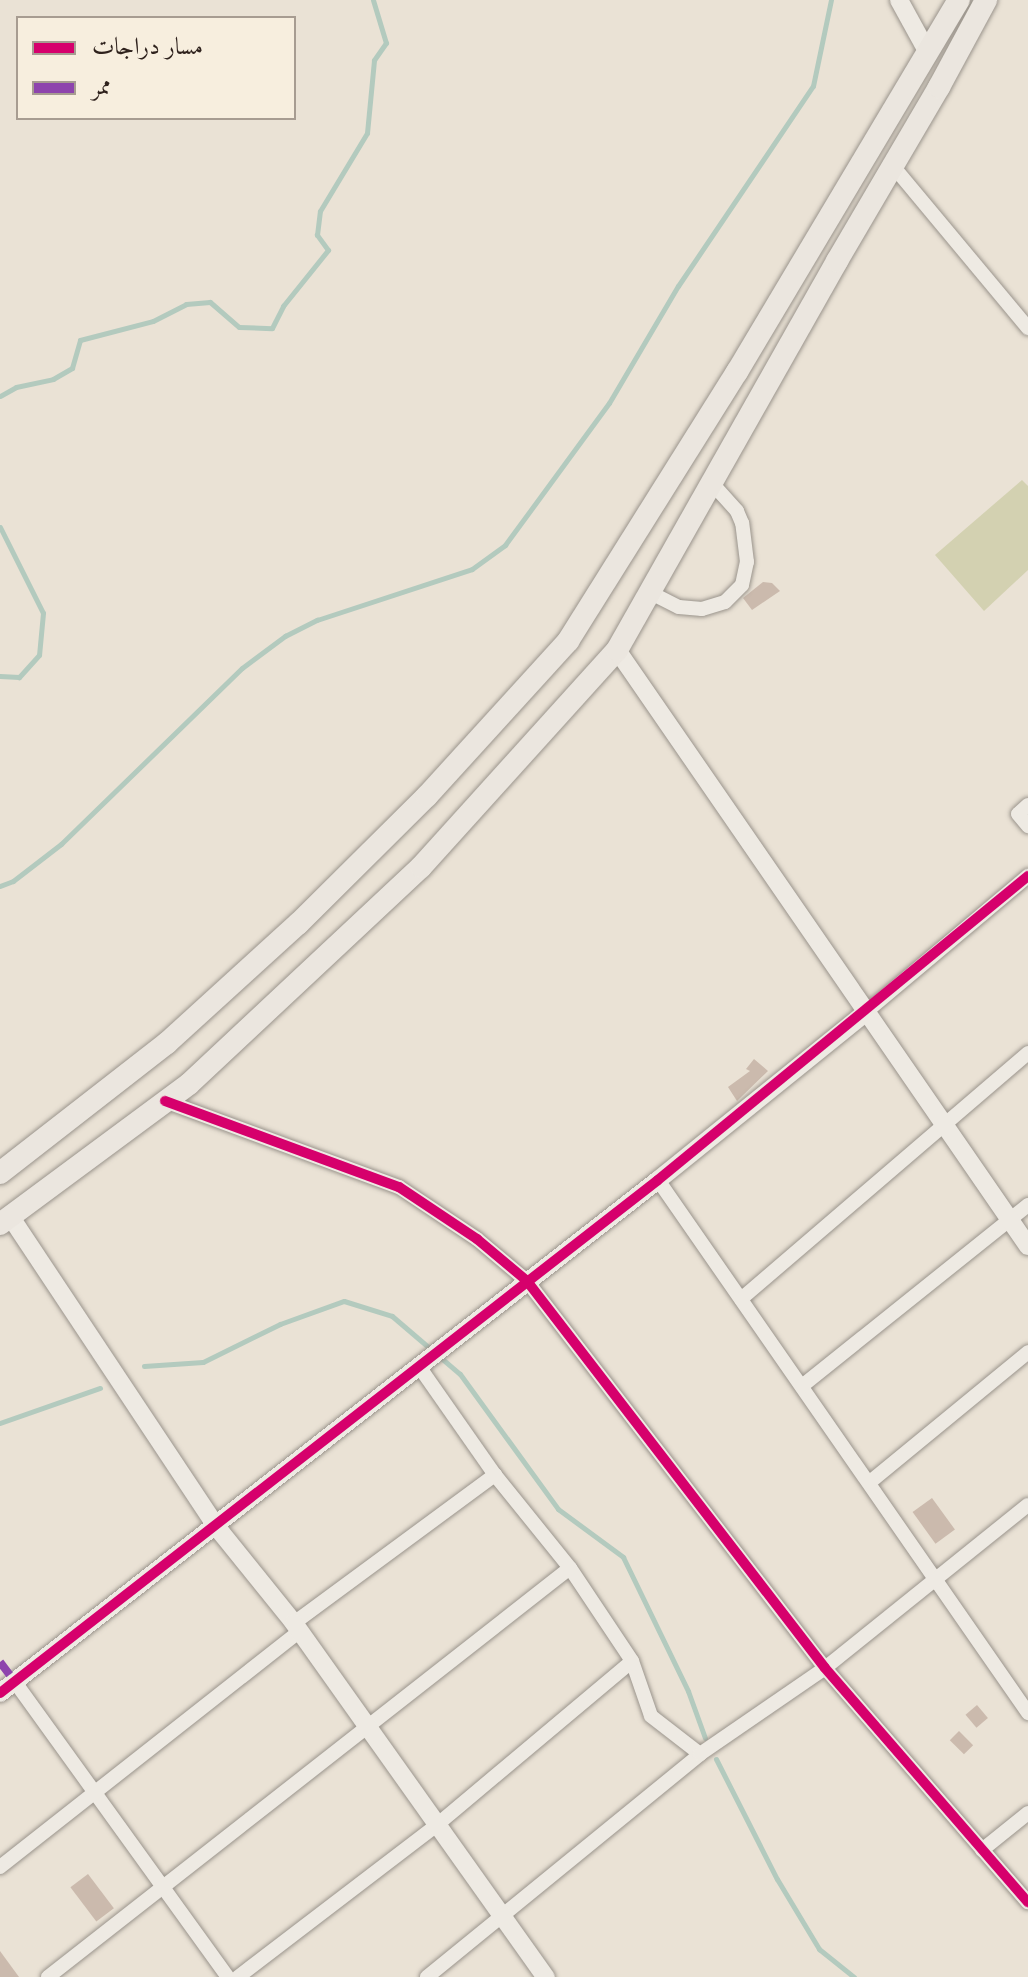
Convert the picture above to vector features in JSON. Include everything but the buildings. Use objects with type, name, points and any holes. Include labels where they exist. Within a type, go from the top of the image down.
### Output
[{"type":"main road","points":[[0,1173],[167,1043],[298,924],[427,796],[568,641],[693,441],[959,0]]},
{"type":"main road","points":[[5,1220],[189,1084],[421,867],[617,650],[986,0]]},
{"type":"main road","points":[[693,441],[725,461]]},
{"type":"street","points":[[899,0],[927,51]]},
{"type":"street","points":[[893,166],[1028,328]]},
{"type":"street","points":[[651,593],[679,607],[702,609],[725,602],[742,585],[747,562],[742,523],[737,511],[712,483]]},
{"type":"street","points":[[617,650],[1028,1246]]},
{"type":"street","points":[[1028,805],[1018,814],[1028,826]]},
{"type":"street","points":[[228,1977],[95,1792],[7,1688],[446,1342],[658,1180],[1028,876]]},
{"type":"street","points":[[741,1299],[1028,1053]]},
{"type":"street","points":[[165,1101],[399,1187],[477,1239],[527,1281],[825,1668],[1028,1902]]},
{"type":"street","points":[[658,1180],[938,1579],[1028,1713]]},
{"type":"street","points":[[802,1386],[1028,1205]]},
{"type":"street","points":[[5,1220],[215,1525],[297,1627],[546,1977]]},
{"type":"street","points":[[870,1482],[1028,1352]]},
{"type":"street","points":[[422,1362],[495,1475],[570,1568],[632,1661],[651,1716],[700,1754]]},
{"type":"street","points":[[0,1867],[297,1627],[495,1475]]},
{"type":"street","points":[[427,1977],[700,1754],[825,1668],[1028,1505]]},
{"type":"street","points":[[48,1977],[570,1568]]},
{"type":"street","points":[[238,1977],[438,1824],[632,1661]]},
{"type":"street","points":[[982,1850],[1028,1813]]},
{"type":"shaded area","points":[[1022,480],[1028,486],[1028,570],[984,611],[935,555]]},
{"type":"waterway","points":[[0,396],[16,387],[53,379],[72,368],[80,340],[153,321],[186,304],[210,302],[239,327],[272,328],[283,306],[328,250],[317,235],[320,211],[367,133],[374,60],[386,43],[373,0]]},
{"type":"waterway","points":[[0,886],[13,881],[61,844],[242,668],[285,636],[317,620],[472,569],[505,545],[609,403],[678,286],[813,86],[831,0]]},
{"type":"waterway","points":[[0,527],[43,613],[39,655],[19,677],[0,676]]},
{"type":"waterway","points":[[144,1366],[203,1362],[280,1324],[344,1301],[392,1316],[460,1374],[558,1509],[623,1557],[688,1691],[705,1738]]},
{"type":"waterway","points":[[0,1423],[100,1388]]},
{"type":"waterway","points":[[716,1759],[777,1879],[819,1949],[854,1977]]},
{"type":"marked path","points":[[0,1662],[15,1682]]},
{"type":"cycle path","points":[[0,1693],[658,1180],[1028,876]]},
{"type":"cycle path","points":[[165,1101],[399,1187],[477,1239],[527,1281],[825,1668],[1028,1902]]}]
